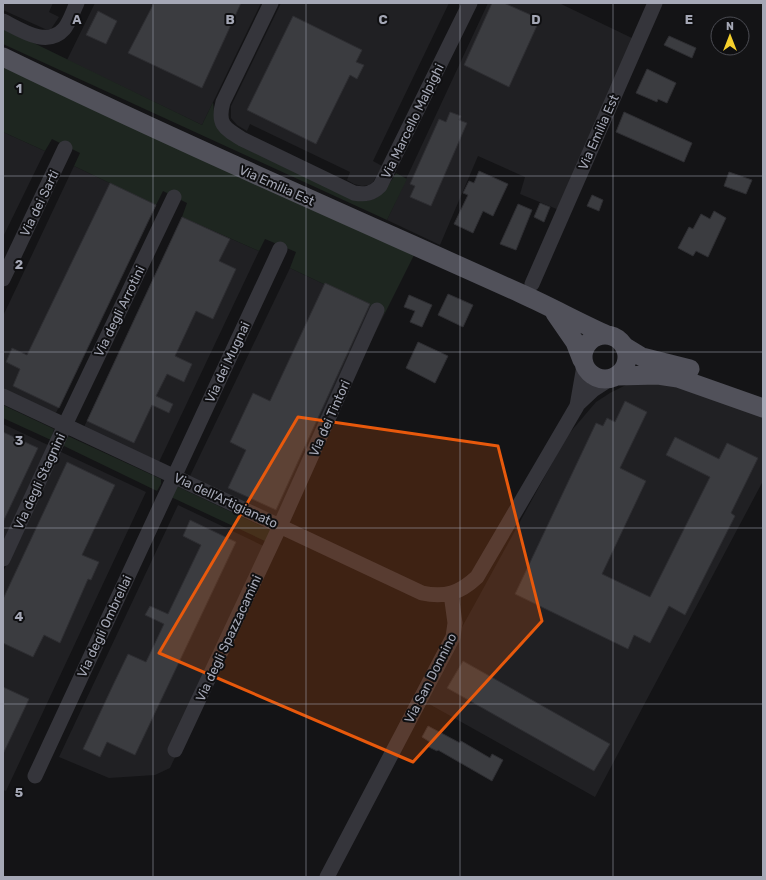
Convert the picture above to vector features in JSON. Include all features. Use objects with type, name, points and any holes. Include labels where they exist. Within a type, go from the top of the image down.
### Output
[{"type":"main road","name":"Via Emilia Est","points":[[3,57],[139,122],[298,195],[524,295],[607,335],[617,338],[624,346],[642,357],[686,367],[763,394]]},
{"type":"main road","name":"Via Emilia Est","points":[[553,310],[569,330],[583,363],[592,376],[597,379],[658,375],[678,378],[763,408]]},
{"type":"main road","points":[[583,363],[582,353],[588,342],[594,338],[607,335]]},
{"type":"main road","points":[[613,378],[624,369],[627,360],[624,346]]},
{"type":"street","points":[[3,21],[32,36],[39,38],[52,36],[64,29],[77,3]]},
{"type":"street","name":"Via Marcello Malpighi","points":[[271,3],[223,102],[220,112],[221,124],[227,131],[242,139],[354,193],[369,194],[374,192],[380,186],[392,166],[470,3]]},
{"type":"street","name":"Via Emilia Est","points":[[532,284],[652,4]]},
{"type":"street","name":"Via dei Sarti","points":[[3,279],[65,148]]},
{"type":"street","name":"Via degli Arrotini","points":[[65,425],[174,197]]},
{"type":"street","name":"Via dei Mugnai","points":[[173,476],[280,249]]},
{"type":"street","name":"Via dei Tintori","points":[[280,526],[377,310]]},
{"type":"street","points":[[577,406],[583,363]]},
{"type":"street","points":[[450,594],[468,586],[477,577],[577,406],[593,390],[613,378]]},
{"type":"street","name":"Via dell'Artigianato","points":[[3,396],[422,593],[432,595],[450,594]]},
{"type":"street","name":"Via degli Stagnini","points":[[3,559],[65,425]]},
{"type":"street","name":"Via degli Ombrellai","points":[[35,776],[173,476]]},
{"type":"street","name":"Via degli Spazzacamini","points":[[175,750],[280,526]]},
{"type":"street","name":"Via San Donnino","points":[[327,877],[453,637],[455,623],[450,594]]},
{"type":"highlighted area","points":[[298,417],[498,446],[542,621],[413,762],[159,653]]},
{"type":"shaded area","points":[[3,3],[53,3],[49,12],[59,17],[51,29],[45,29],[3,10]]},
{"type":"shaded area","points":[[95,3],[261,3],[202,125],[67,60]]},
{"type":"shaded area","points":[[281,3],[449,3],[373,161],[382,166],[373,182],[369,185],[362,186],[354,184],[347,180],[350,172],[250,124],[247,131],[237,125],[231,118],[231,106]]},
{"type":"shaded area","points":[[488,3],[559,3],[634,39],[559,210],[520,194],[525,177],[478,156],[440,245],[387,220]]},
{"type":"shaded area","points":[[3,28],[202,125],[213,102],[215,120],[349,198],[366,201],[373,200],[383,193],[396,173],[407,179],[387,220],[3,44]]},
{"type":"shaded area","points":[[3,63],[414,255],[385,313],[290,268],[296,252],[265,239],[259,251],[182,217],[187,203],[163,191],[156,205],[74,166],[80,153],[52,139],[45,151],[3,132]]},
{"type":"shaded area","points":[[3,132],[45,151],[3,237]]},
{"type":"shaded area","points":[[74,166],[156,205],[56,413],[3,389],[3,316]]},
{"type":"shaded area","points":[[182,217],[259,251],[159,462],[84,427]]},
{"type":"shaded area","points":[[290,268],[385,313],[349,385],[285,521],[190,476]]},
{"type":"shaded area","points":[[661,381],[763,416],[763,481],[595,797],[422,700],[567,436],[596,402],[610,393],[626,385],[640,382]]},
{"type":"shaded area","points":[[3,405],[54,429],[51,440],[3,418]]},
{"type":"shaded area","points":[[3,424],[48,445],[3,542]]},
{"type":"shaded area","points":[[68,436],[161,479],[161,484],[157,491],[62,445]]},
{"type":"shaded area","points":[[59,451],[146,492],[6,791],[3,790],[3,572]]},
{"type":"shaded area","points":[[176,486],[272,531],[267,542],[171,497]]},
{"type":"shaded area","points":[[178,505],[272,550],[170,768],[155,775],[109,778],[59,757]]},
{"type":"building","points":[[154,3],[241,3],[202,88],[128,53]]},
{"type":"building","points":[[492,3],[504,3],[540,19],[509,87],[464,65]]},
{"type":"building","points":[[98,11],[117,21],[106,44],[86,35]]},
{"type":"building","points":[[293,16],[362,50],[356,62],[364,65],[357,79],[350,75],[316,144],[247,110]]},
{"type":"building","points":[[669,36],[696,48],[692,58],[664,45]]},
{"type":"building","points":[[647,69],[676,83],[667,103],[658,99],[657,102],[636,93]]},
{"type":"building","points":[[450,112],[461,116],[459,120],[467,123],[431,206],[410,197],[415,186],[410,184],[439,119],[446,122]]},
{"type":"building","points":[[624,112],[692,143],[684,162],[616,132]]},
{"type":"building","points":[[479,171],[508,184],[493,216],[483,211],[473,233],[454,224],[468,195],[463,193],[469,181],[474,183]]},
{"type":"building","points":[[729,172],[752,180],[746,194],[724,186]]},
{"type":"building","points":[[110,183],[156,205],[59,408],[13,386],[20,369],[6,362],[12,348],[27,355]]},
{"type":"building","points":[[592,195],[603,200],[599,211],[587,206]]},
{"type":"building","points":[[540,203],[550,207],[544,222],[534,217]]},
{"type":"building","points":[[518,204],[532,210],[516,250],[500,244]]},
{"type":"building","points":[[714,211],[726,218],[708,257],[696,251],[693,256],[678,248],[689,227],[693,229],[701,214],[710,219]]},
{"type":"building","points":[[182,217],[230,239],[219,261],[236,269],[213,319],[196,311],[175,356],[192,364],[184,382],[167,374],[156,396],[173,404],[169,413],[152,405],[134,443],[87,421]]},
{"type":"building","points":[[325,283],[370,304],[276,510],[228,488],[246,450],[230,442],[253,393],[270,401]]},
{"type":"building","points":[[448,294],[473,305],[463,327],[438,315]]},
{"type":"building","points":[[409,295],[432,305],[422,327],[410,322],[415,311],[404,307]]},
{"type":"building","points":[[418,342],[448,356],[435,383],[406,368]]},
{"type":"building","points":[[625,401],[647,412],[620,468],[646,481],[602,574],[650,597],[710,477],[666,455],[675,437],[719,459],[727,443],[758,458],[731,513],[735,516],[685,615],[669,606],[650,643],[634,635],[628,649],[515,594],[596,423],[603,426],[607,418],[615,422]]},
{"type":"building","points":[[3,432],[38,448],[3,522]]},
{"type":"building","points":[[67,462],[115,485],[82,555],[99,562],[91,580],[88,579],[60,643],[44,635],[33,657],[3,643],[3,599]]},
{"type":"building","points":[[190,520],[236,542],[135,755],[107,742],[100,757],[83,749],[114,683],[128,654],[146,662],[164,624],[145,615],[150,606],[168,614],[201,545],[183,536]]},
{"type":"building","points":[[463,661],[610,744],[594,771],[447,688]]},
{"type":"building","points":[[3,687],[29,699],[3,754]]},
{"type":"building","points":[[428,726],[460,743],[461,741],[490,758],[492,754],[503,760],[492,781],[438,750],[437,751],[427,746],[430,742],[422,737]]}]
